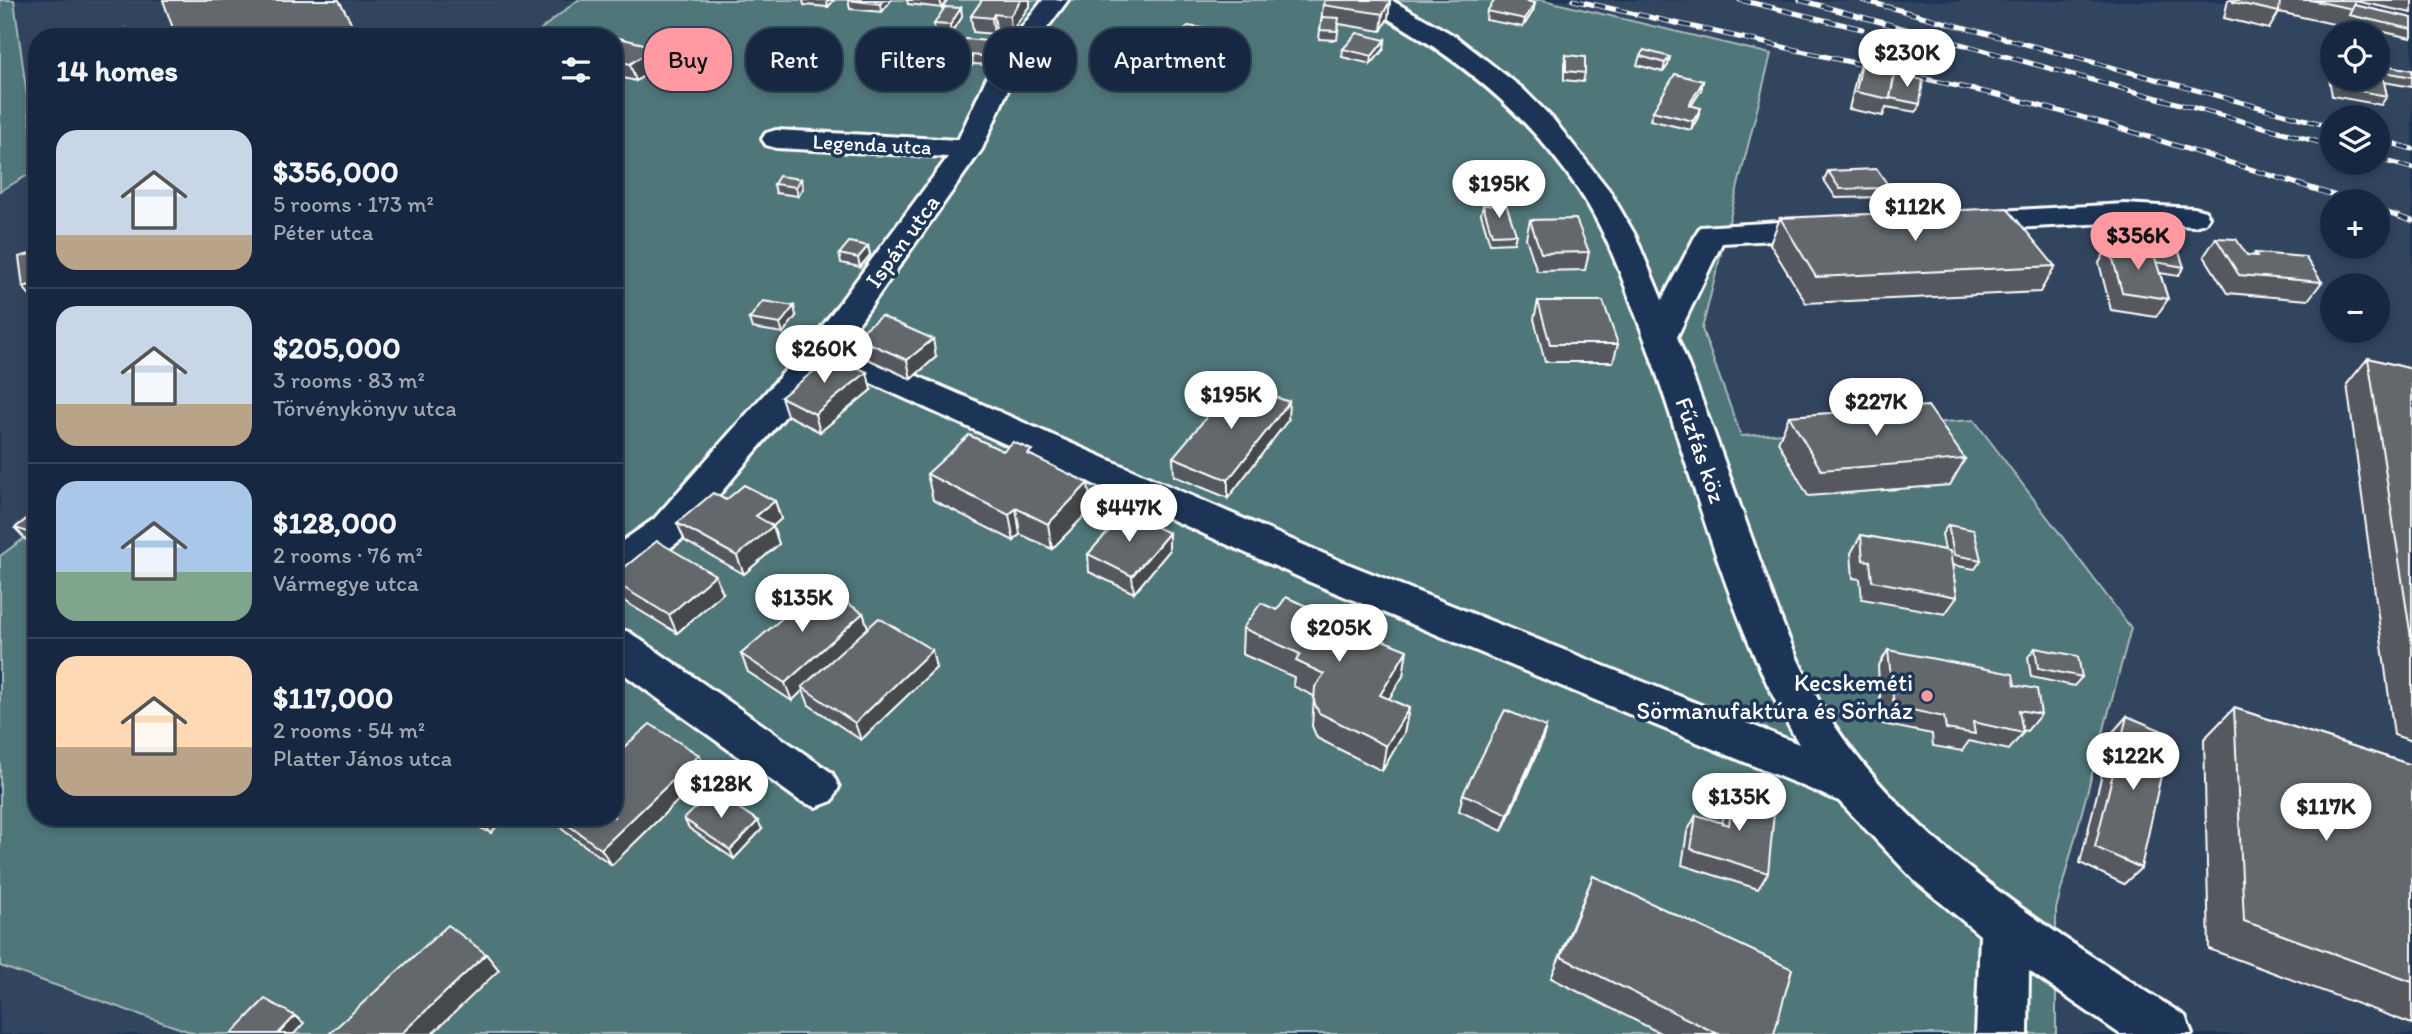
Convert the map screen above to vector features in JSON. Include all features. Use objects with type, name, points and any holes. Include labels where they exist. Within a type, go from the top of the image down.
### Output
[{"type":"street","name":"Ispán utca","points":[[623,561],[667,529],[824,348],[968,149],[1005,66],[1056,0]]},
{"type":"street","name":"Fűzfás köz","points":[[1372,0],[1468,58],[1526,105],[1548,129],[1593,190],[1616,228],[1661,336],[1769,648],[1819,738],[1858,789],[1907,842],[2005,928],[2166,1034]]},
{"type":"street","name":"Legenda utca","points":[[776,139],[968,149]]},
{"type":"street","points":[[1934,223],[2125,213],[2193,217]]},
{"type":"street","points":[[1661,336],[1711,234],[1851,227]]},
{"type":"street","points":[[824,348],[1324,571],[1858,789]]},
{"type":"street","points":[[623,650],[816,787]]},
{"type":"street","points":[[2002,1034],[2005,928]]},
{"type":"shaded area","points":[[14,0],[578,0],[542,28],[28,28],[28,97]]},
{"type":"shaded area","points":[[1543,0],[2412,2],[2412,1034],[2056,1034],[2056,909],[2131,628],[1974,420],[1741,436],[1702,329],[1771,54]]},
{"type":"shaded area","points":[[28,175],[28,536],[0,556],[0,191]]},
{"type":"shaded area","points":[[0,967],[196,1034],[0,1034]]},
{"type":"green space","points":[[0,0],[14,0],[28,103],[28,175],[0,191]]},
{"type":"green space","points":[[578,0],[1543,0],[1771,54],[1702,329],[1741,436],[1974,420],[2131,628],[2056,909],[2056,1034],[196,1034],[0,966],[0,556],[28,536],[28,826],[623,826],[623,28],[542,28]]},
{"type":"building","points":[[163,0],[339,0],[354,28],[173,28]]},
{"type":"building","points":[[848,0],[883,0],[880,4]]},
{"type":"building","points":[[982,0],[1021,0],[1010,16],[971,16]]},
{"type":"building","points":[[1325,0],[1390,1],[1383,14],[1323,5]]},
{"type":"building","points":[[1495,0],[1535,3],[1525,19],[1487,11]]},
{"type":"building","points":[[2280,0],[2279,12],[2233,2]]},
{"type":"building","points":[[2310,0],[2355,0],[2353,9]]},
{"type":"building","points":[[2354,5],[2412,18],[2412,29],[2390,24],[2390,21],[2349,15]]},
{"type":"building","points":[[945,7],[961,8],[950,25],[934,24]]},
{"type":"building","points":[[1322,17],[1339,18],[1337,31],[1320,30]]},
{"type":"building","points":[[1357,33],[1385,40],[1372,56],[1343,49]]},
{"type":"building","points":[[623,39],[644,44],[644,55],[630,64],[623,62]]},
{"type":"building","points":[[970,39],[984,41],[984,56],[972,55],[970,58]]},
{"type":"building","points":[[1644,50],[1670,57],[1665,63],[1640,56]]},
{"type":"building","points":[[1566,55],[1585,57],[1585,73],[1566,71]]},
{"type":"building","points":[[1863,57],[1896,64],[1890,99],[1856,92]]},
{"type":"building","points":[[2390,66],[2412,70],[2412,77],[2390,73]]},
{"type":"building","points":[[1895,73],[1923,80],[1920,104],[1890,98]]},
{"type":"building","points":[[1675,74],[1703,81],[1689,105],[1701,108],[1693,121],[1653,111]]},
{"type":"building","points":[[2360,91],[2386,91],[2387,96]]},
{"type":"building","points":[[1877,169],[1890,188],[1840,189],[1828,171]]},
{"type":"building","points":[[779,176],[801,179],[796,187],[774,184]]},
{"type":"building","points":[[1506,204],[1516,234],[1492,235],[1483,205]]},
{"type":"building","points":[[2007,208],[2055,266],[1816,277],[1780,218]]},
{"type":"building","points":[[1576,219],[1589,252],[1541,253],[1530,220]]},
{"type":"building","points":[[2133,234],[2175,240],[2184,267],[2156,262],[2153,252],[2138,250]]},
{"type":"building","points":[[2216,238],[2236,239],[2247,255],[2257,256],[2255,253],[2305,257],[2320,282],[2239,275]]},
{"type":"building","points":[[849,242],[868,246],[858,258],[839,254]]},
{"type":"building","points":[[2109,245],[2153,252],[2168,299],[2122,292]]},
{"type":"building","points":[[28,254],[28,286],[23,287],[19,257]]},
{"type":"building","points":[[763,301],[794,306],[780,324],[749,319]]},
{"type":"building","points":[[1538,301],[1603,301],[1618,344],[1550,344]]},
{"type":"building","points":[[881,316],[933,339],[907,360],[855,337]]},
{"type":"building","points":[[833,356],[867,372],[815,414],[781,397]]},
{"type":"building","points":[[2368,358],[2412,369],[2412,644]]},
{"type":"building","points":[[1236,382],[1289,402],[1228,480],[1173,457]]},
{"type":"building","points":[[1928,406],[1965,459],[1821,470],[1789,416]]},
{"type":"building","points":[[969,435],[1003,451],[1013,442],[1032,450],[1028,454],[1088,483],[1048,524],[1016,508],[1009,515],[927,474]]},
{"type":"building","points":[[744,485],[775,501],[756,516],[773,526],[737,556],[677,523],[713,493],[726,500]]},
{"type":"building","points":[[1125,513],[1169,533],[1132,576],[1088,554]]},
{"type":"building","points":[[28,518],[28,532],[15,528]]},
{"type":"building","points":[[1948,525],[1974,530],[1981,560],[1954,555]]},
{"type":"building","points":[[1861,535],[1950,551],[1957,597],[1872,581],[1870,561],[1863,560]]},
{"type":"building","points":[[657,541],[715,575],[669,615],[623,587],[623,569]]},
{"type":"building","points":[[819,586],[863,613],[785,683],[741,654]]},
{"type":"building","points":[[1286,597],[1326,615],[1330,608],[1386,632],[1382,640],[1407,650],[1380,695],[1409,708],[1386,746],[1319,713],[1314,702],[1315,687],[1324,674],[1296,661],[1300,654],[1243,628],[1261,603],[1277,610]]},
{"type":"building","points":[[879,618],[932,650],[855,723],[802,687]]},
{"type":"building","points":[[2035,648],[2078,656],[2082,677],[2038,668]]},
{"type":"building","points":[[1888,650],[2013,674],[2015,685],[2037,689],[2041,714],[2019,710],[2023,733],[1973,722],[1975,734],[1946,729],[1944,717],[1894,706]]},
{"type":"building","points":[[2234,708],[2412,765],[2412,982],[2244,921]]},
{"type":"building","points":[[1505,710],[1546,727],[1508,814],[1463,794]]},
{"type":"building","points":[[2127,716],[2170,734],[2141,868],[2095,847]]},
{"type":"building","points":[[650,724],[699,755],[601,849],[569,826],[623,826],[623,748]]},
{"type":"building","points":[[713,791],[758,821],[730,850],[684,819]]},
{"type":"building","points":[[1733,791],[1775,803],[1768,873],[1691,849],[1696,815],[1729,825]]},
{"type":"building","points":[[1593,876],[1792,969],[1774,1034],[1718,1034],[1561,957]]},
{"type":"building","points":[[448,925],[486,954],[401,1034],[329,1034]]},
{"type":"building","points":[[265,999],[295,1016],[278,1034],[231,1034]]},
{"type":"railway","points":[[1573,0],[2011,98],[2107,124],[2320,191]]},
{"type":"railway","points":[[1740,0],[1862,29]]},
{"type":"railway","points":[[1800,0],[2320,142]]},
{"type":"railway","points":[[1862,0],[2320,123]]},
{"type":"railway","points":[[2390,143],[2412,149]]},
{"type":"railway","points":[[2390,162],[2412,168]]},
{"type":"railway","points":[[2390,214],[2412,221]]},
{"type":"place","name":"Kecskeméti Sörmanufaktúra és Sörház","points":[[1927,696]]}]
